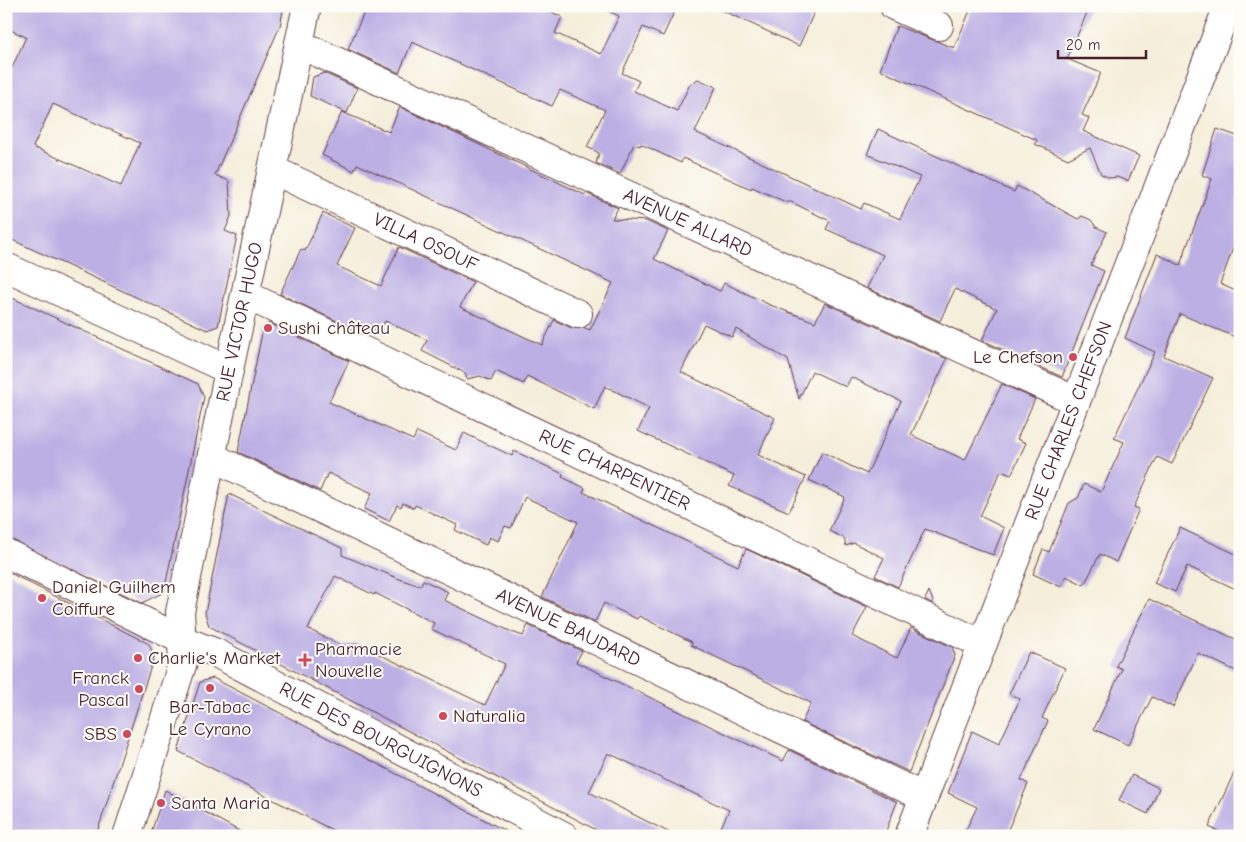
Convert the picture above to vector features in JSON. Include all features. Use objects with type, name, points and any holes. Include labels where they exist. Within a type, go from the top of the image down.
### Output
[{"type":"street","name":"RUE VICTOR HUGO","points":[[127,836],[184,662],[180,612],[229,370],[307,6]]},
{"type":"street","points":[[894,6],[939,26]]},
{"type":"street","name":"RUE CHARLES CHEFSON","points":[[909,836],[1228,6]]},
{"type":"street","name":"AVENUE ALLARD","points":[[299,44],[1076,401]]},
{"type":"street","name":"VILLA OSOUF","points":[[272,170],[578,314]]},
{"type":"street","points":[[6,267],[229,370]]},
{"type":"street","name":"RUE CHARPENTIER","points":[[246,295],[982,644]]},
{"type":"street","name":"AVENUE BAUDARD","points":[[212,457],[924,797]]},
{"type":"street","name":"RUE DES BOURGUIGNONS","points":[[6,553],[182,640],[214,652],[564,836]]},
{"type":"building","points":[[6,6],[284,6],[280,26],[215,175],[229,181],[231,216],[225,231],[237,236],[218,326],[207,330],[6,237],[6,81],[26,37],[6,28]],"holes":[[[53,104],[140,143],[121,186],[33,147]]]},
{"type":"building","points":[[367,6],[539,6],[562,17],[555,33],[601,54],[619,16],[598,6],[677,6],[663,36],[643,27],[622,73],[639,81],[634,91],[677,111],[690,84],[698,79],[716,87],[695,132],[861,209],[864,203],[900,219],[920,177],[867,154],[878,129],[1014,192],[1017,186],[1078,219],[1082,216],[1091,220],[1096,227],[1107,232],[1091,265],[1104,271],[1062,377],[982,340],[997,309],[955,289],[940,321],[867,288],[883,255],[826,229],[830,221],[789,201],[788,203],[752,187],[751,189],[683,158],[681,163],[641,144],[640,146],[634,144],[620,174],[596,163],[599,153],[587,147],[605,110],[560,90],[552,106],[412,42],[399,73],[348,49]]},
{"type":"building","points":[[713,6],[817,6],[799,46]]},
{"type":"building","points":[[972,6],[1090,6],[1067,59],[1101,73],[1082,115],[1089,118],[1083,131],[1139,156],[1128,181],[1117,177],[1110,178],[1101,174],[1090,148],[1068,159],[1035,144],[1037,140],[880,70],[897,26],[954,48]]},
{"type":"building","points":[[324,73],[357,88],[347,113],[310,96],[313,77]]},
{"type":"building","points":[[400,107],[585,195],[586,193],[618,208],[612,219],[646,221],[668,231],[654,259],[720,291],[724,283],[770,305],[815,322],[825,303],[947,359],[911,435],[965,460],[1002,384],[1035,399],[1017,439],[1026,443],[1011,475],[1001,471],[980,516],[1004,528],[993,555],[925,529],[898,587],[875,576],[884,558],[854,543],[846,546],[844,538],[829,531],[845,497],[809,480],[822,452],[867,474],[901,401],[851,377],[846,387],[812,371],[799,399],[788,360],[736,329],[732,337],[704,324],[681,372],[775,418],[758,455],[806,477],[789,512],[729,486],[734,476],[638,431],[649,408],[605,386],[594,409],[527,376],[524,384],[496,371],[491,381],[480,376],[467,379],[465,373],[422,351],[427,340],[385,321],[380,332],[366,325],[362,333],[280,294],[301,249],[305,251],[323,213],[355,228],[337,266],[381,286],[399,247],[473,282],[460,307],[542,345],[554,320],[572,328],[590,330],[613,283],[357,164],[354,171],[322,155],[342,112],[389,132]]},
{"type":"building","points":[[1217,129],[1240,137],[1240,229],[1220,284],[1240,293],[1240,339],[1180,314],[1164,356],[1213,378],[1172,464],[1157,457],[1134,507],[1139,509],[1116,562],[1100,554],[1084,585],[1066,576],[1061,587],[1033,574],[1043,549],[1049,552],[1069,503],[1078,498],[1084,484],[1101,492],[1124,442],[1114,438],[1155,352],[1125,338],[1157,254],[1180,265],[1212,179],[1202,175]]},
{"type":"building","points":[[6,295],[198,384],[204,397],[164,592],[142,603],[6,538]]},
{"type":"building","points":[[269,323],[349,361],[329,402],[413,440],[417,432],[456,450],[464,433],[512,456],[514,451],[563,474],[562,477],[585,488],[583,492],[738,566],[746,549],[867,607],[852,636],[897,658],[911,628],[952,647],[955,655],[909,772],[802,722],[811,703],[691,645],[692,642],[639,616],[637,619],[604,603],[595,622],[542,597],[578,522],[525,497],[511,528],[505,526],[498,541],[489,537],[486,545],[455,530],[457,525],[415,505],[414,508],[403,503],[401,507],[397,505],[389,521],[364,509],[372,493],[328,473],[320,491],[238,452],[263,328]]},
{"type":"building","points":[[229,494],[342,548],[342,555],[402,580],[420,586],[423,580],[448,592],[444,600],[512,632],[523,636],[528,625],[582,651],[576,662],[783,761],[789,750],[897,802],[884,836],[717,836],[729,810],[608,753],[589,792],[676,836],[608,836],[209,626],[205,613]],"holes":[[[335,576],[374,595],[375,593],[434,623],[431,629],[505,664],[485,705],[358,644],[342,646],[308,629]]]},
{"type":"building","points":[[1180,528],[1240,556],[1240,591],[1187,566],[1175,592],[1154,583]]},
{"type":"building","points":[[6,571],[149,644],[154,657],[96,836],[28,836],[6,825]]},
{"type":"building","points":[[929,591],[934,604],[925,600]]},
{"type":"building","points":[[1149,599],[1240,641],[1240,673],[1198,653],[1173,707],[1152,697],[1128,745],[1094,729],[1122,669],[1116,666]]},
{"type":"building","points":[[1029,652],[1065,668],[1042,718],[1048,721],[1021,780],[1028,784],[1005,836],[963,836],[977,807],[948,793],[972,731],[999,744],[1020,699],[1009,694]]},
{"type":"building","points":[[213,678],[515,836],[344,836],[178,751],[200,682]]},
{"type":"building","points":[[1240,760],[1240,836],[1229,836],[1209,827]]},
{"type":"building","points":[[1132,775],[1159,788],[1148,814],[1119,800]]},
{"type":"building","points":[[165,790],[248,836],[150,836]]},
{"type":"place","name":"Sushi château","points":[[268,328]]},
{"type":"place","name":"Le Chefson","points":[[1073,357]]},
{"type":"place","name":"Daniel Guilhem Coiffure","points":[[42,598]]},
{"type":"place","name":"Charlie's Market","points":[[138,658]]},
{"type":"place","name":"Pharmacie Nouvelle","points":[[305,660]]},
{"type":"place","name":"Bar-Tabac Le Cyrano","points":[[210,688]]},
{"type":"place","name":"Franck Pascal","points":[[139,689]]},
{"type":"place","name":"Naturalia","points":[[443,716]]},
{"type":"place","name":"SBS","points":[[127,734]]},
{"type":"place","name":"Santa Maria","points":[[161,803]]}]
